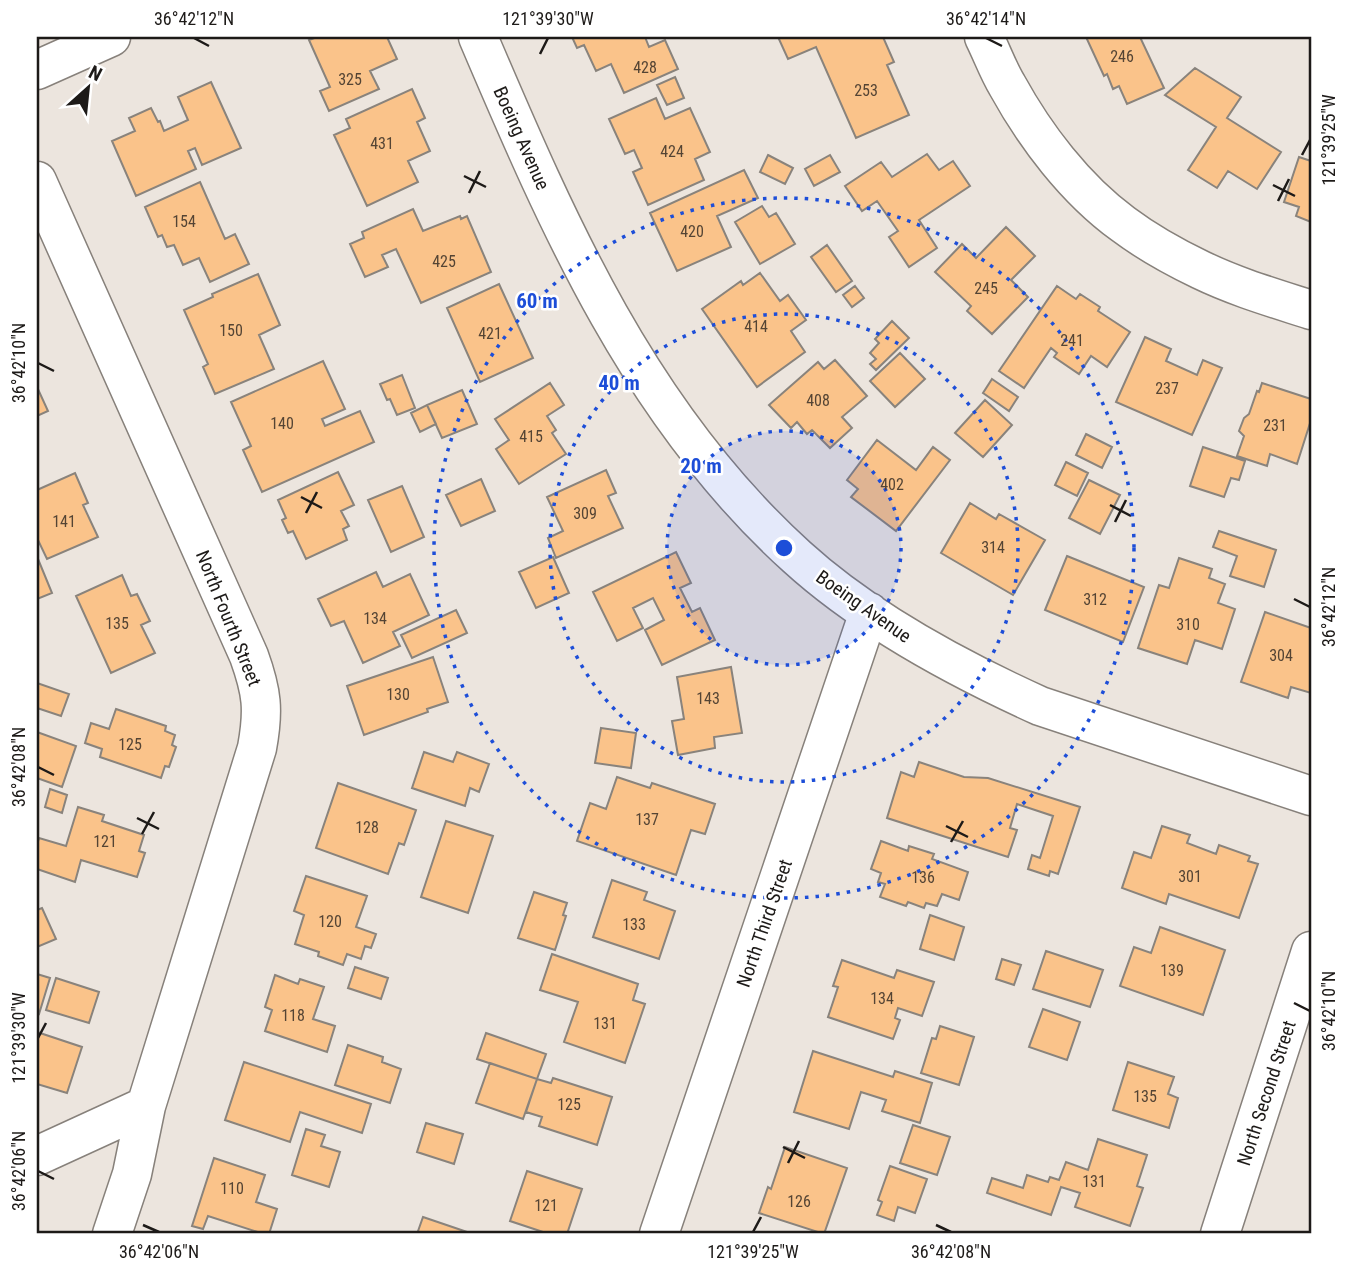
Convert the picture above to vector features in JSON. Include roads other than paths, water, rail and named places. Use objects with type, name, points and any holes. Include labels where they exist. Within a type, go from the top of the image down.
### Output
[{"type":"street","points":[[37,70],[111,37]]},
{"type":"street","name":"Boeing Avenue","points":[[478,37],[524,146],[561,224],[589,281],[638,365],[697,448],[762,524],[798,558],[869,612],[962,670],[1040,706],[1311,796]]},
{"type":"street","points":[[985,37],[1005,83],[1030,124],[1086,191],[1121,223],[1159,248],[1203,271],[1311,310]]},
{"type":"street","name":"North Fourth Street","points":[[37,181],[249,656],[262,704],[262,723],[257,748],[146,1106],[132,1174],[112,1234]]},
{"type":"street","name":"North Third Street","points":[[659,1234],[869,612]]},
{"type":"street","name":"North Second Street","points":[[1220,1234],[1311,951]]},
{"type":"street","points":[[37,1156],[146,1106]]}]
